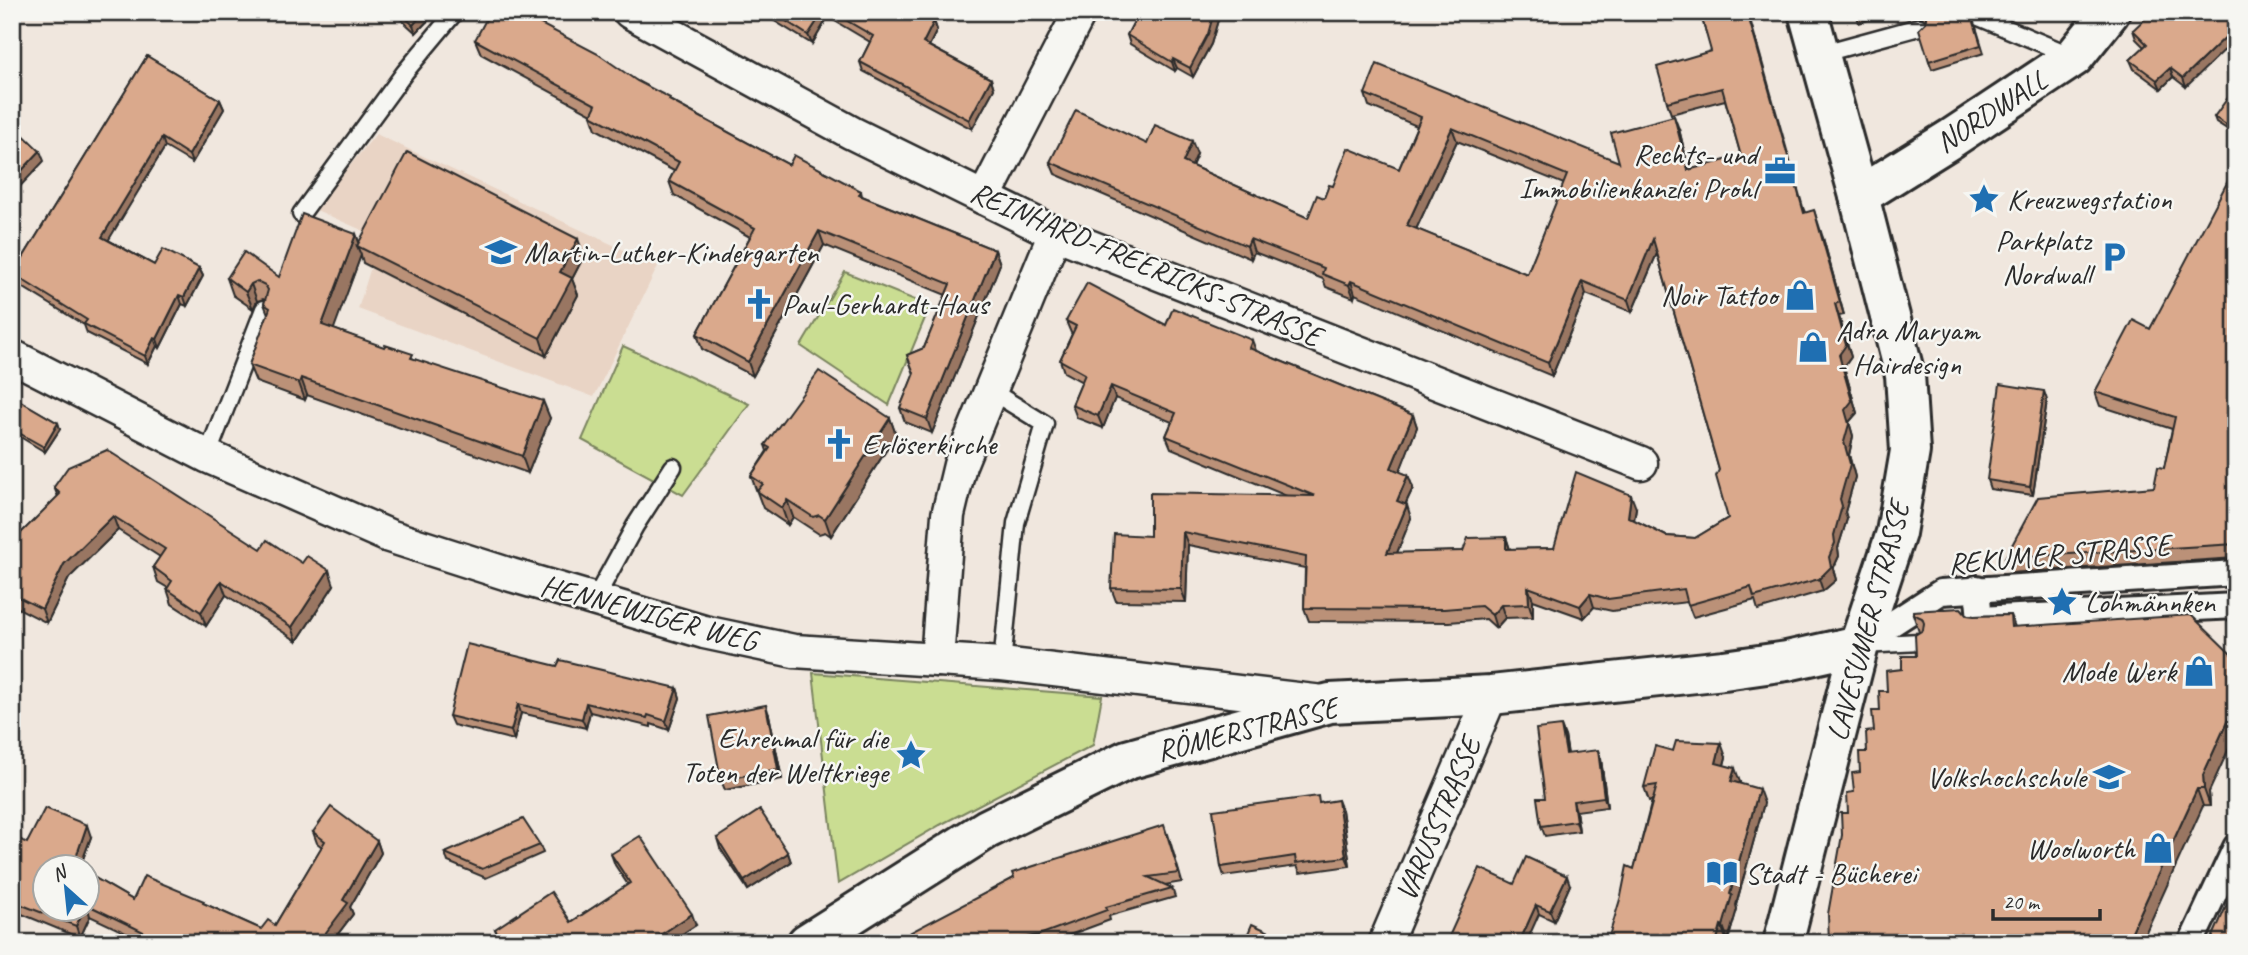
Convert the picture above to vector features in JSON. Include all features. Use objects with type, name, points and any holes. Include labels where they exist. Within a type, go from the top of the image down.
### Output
[{"type":"street","name":"REINHARD-FREERICKS-STRASSE","points":[[630,12],[852,133],[1055,233],[1641,463]]},
{"type":"street","points":[[984,198],[1080,12]]},
{"type":"street","name":"LAVESUMER STRASSE","points":[[1783,943],[1859,645],[1896,533],[1910,451],[1905,374],[1808,12]]},
{"type":"street","name":"NORDWALL","points":[[1859,196],[2074,57],[2110,12]]},
{"type":"street","points":[[937,660],[948,515],[960,465],[1055,233]]},
{"type":"street","name":"HENNEWIGER WEG","points":[[12,356],[207,457],[389,536],[704,632],[794,651],[1002,664],[1330,703]]},
{"type":"street","name":"REKUMER STRASSE","points":[[1859,645],[1941,592],[2236,573]]},
{"type":"street","name":"REKUMER STRASSE","points":[[1978,588],[1980,619],[2236,606]]},
{"type":"street","name":"RÖMERSTRASSE","points":[[807,943],[987,829],[1127,760],[1330,703],[1492,695],[1724,670],[1787,661],[1859,645]]},
{"type":"street","name":"VARUSSTRASSE","points":[[1385,943],[1492,695]]},
{"type":"street","points":[[2191,943],[2236,847]]},
{"type":"lane","points":[[301,214],[405,72],[455,12]]},
{"type":"lane","points":[[1972,13],[2074,57]]},
{"type":"lane","points":[[1820,54],[1919,27]]},
{"type":"lane","points":[[207,457],[264,309]]},
{"type":"lane","points":[[991,391],[1045,424],[1016,523],[1002,664]]},
{"type":"lane","points":[[595,599],[635,526],[673,467]]},
{"type":"lane","points":[[1859,645],[1920,642]]},
{"type":"shaded area","name":"Martin-Luther-Kindergarten","points":[[376,134],[658,266],[594,397],[358,309],[380,238],[314,209]]},
{"type":"green space","points":[[845,272],[930,306],[889,405],[801,346]]},
{"type":"green space","points":[[623,346],[749,404],[683,495],[582,440]]},
{"type":"green space","points":[[813,673],[1102,696],[1093,745],[940,825],[838,884]]},
{"type":"building","points":[[400,12],[424,12],[413,25]]},
{"type":"building","points":[[490,12],[518,12],[598,54],[637,81],[670,98],[669,100],[789,165],[794,155],[861,191],[859,195],[995,250],[927,419],[900,408],[914,373],[907,355],[924,348],[950,284],[819,231],[748,362],[697,334],[755,228],[669,181],[679,162],[591,115],[596,105],[475,40]]},
{"type":"building","points":[[772,12],[823,12],[808,35]]},
{"type":"building","points":[[832,12],[921,12],[934,21],[923,43],[991,79],[969,120],[860,62],[873,36]]},
{"type":"building","points":[[1139,12],[1214,12],[1208,34],[1190,68],[1173,59],[1172,62],[1127,35]]},
{"type":"building","points":[[1700,12],[1747,12],[1804,213],[1814,210],[1840,302],[1835,304],[1846,345],[1839,355],[1852,401],[1845,410],[1849,424],[1844,442],[1850,464],[1840,499],[1842,506],[1834,535],[1835,543],[1829,557],[1831,567],[1819,579],[1754,597],[1751,587],[1688,605],[1684,589],[1608,599],[1590,594],[1580,606],[1528,587],[1529,604],[1501,605],[1492,615],[1481,606],[1444,609],[1304,608],[1306,557],[1183,532],[1181,589],[1111,588],[1114,534],[1150,536],[1150,493],[1315,496],[1166,436],[1176,413],[1111,386],[1098,416],[1072,405],[1085,374],[1060,360],[1076,326],[1066,321],[1087,283],[1166,325],[1173,308],[1252,340],[1249,348],[1413,415],[1391,468],[1408,475],[1397,501],[1407,505],[1387,553],[1463,551],[1468,538],[1506,537],[1506,549],[1554,548],[1576,472],[1631,495],[1628,517],[1666,536],[1695,538],[1728,518],[1716,476],[1719,470],[1653,239],[1628,300],[1582,281],[1548,363],[1351,281],[1349,285],[1322,274],[1324,268],[1250,239],[1247,246],[1050,162],[1076,110],[1147,144],[1155,125],[1192,141],[1183,162],[1308,218],[1317,195],[1324,198],[1329,185],[1333,186],[1348,148],[1399,169],[1421,117],[1365,94],[1377,64],[1619,162],[1611,133],[1674,116],[1688,170],[1741,156],[1722,88],[1667,102],[1657,67],[1711,51]],"holes":[[[1452,128],[1567,175],[1527,274],[1407,225]]]},
{"type":"building","points":[[1923,12],[1961,12],[1973,19],[1981,45],[1929,61],[1919,29],[1926,22]]},
{"type":"building","points":[[2152,12],[2236,12],[2236,27],[2183,78],[2170,68],[2157,80],[2130,60],[2147,44],[2133,30]]},
{"type":"building","points":[[147,56],[220,100],[189,155],[162,138],[102,237],[154,265],[163,249],[199,268],[184,297],[179,295],[157,339],[154,338],[145,356],[84,324],[87,320],[13,274]]},
{"type":"building","points":[[2232,92],[2236,94],[2236,131],[2214,117]]},
{"type":"building","points":[[12,124],[40,151],[12,181]]},
{"type":"building","points":[[407,152],[578,239],[560,272],[572,278],[540,338],[357,246]]},
{"type":"building","points":[[2230,177],[2236,179],[2236,544],[2005,558],[2038,497],[2154,487],[2158,467],[2164,468],[2175,417],[2095,392],[2133,320],[2150,329]]},
{"type":"building","points":[[302,214],[356,234],[322,325],[384,347],[385,345],[413,354],[411,358],[543,401],[522,456],[301,378],[299,383],[249,365],[270,308],[264,304],[268,290],[257,281],[251,284],[246,292],[227,278],[244,252],[279,277]]},
{"type":"building","name":"Erlöserkirche","points":[[819,371],[890,418],[825,519],[819,515],[813,517],[787,500],[782,508],[757,491],[763,484],[751,476],[770,448],[765,445]]},
{"type":"building","points":[[2000,384],[2044,391],[2030,487],[1987,480]]},
{"type":"building","points":[[12,396],[58,423],[44,447],[12,429]]},
{"type":"building","points":[[107,450],[261,549],[267,540],[302,563],[307,556],[329,570],[292,627],[221,581],[201,612],[167,589],[172,581],[153,567],[165,549],[113,516],[64,564],[42,609],[12,594],[12,533],[18,536],[60,494],[54,487],[68,467]]},
{"type":"building","points":[[1961,608],[1967,615],[1974,616],[2010,615],[2011,627],[2191,615],[2235,658],[2236,702],[2203,775],[2204,789],[2197,789],[2132,931],[2133,943],[1829,943],[1828,914],[1842,835],[1841,813],[1848,813],[1847,793],[1854,792],[1852,773],[1860,772],[1859,752],[1867,752],[1866,732],[1874,731],[1872,711],[1880,711],[1879,691],[1887,691],[1886,671],[1902,669],[1902,656],[1916,656],[1915,635],[1923,630],[1924,623],[1913,611]]},
{"type":"building","points":[[467,644],[557,666],[560,660],[677,688],[666,721],[586,703],[582,719],[518,704],[511,731],[449,716]]},
{"type":"building","points":[[766,705],[778,769],[721,780],[709,716]]},
{"type":"building","points":[[1561,726],[1566,754],[1598,750],[1604,797],[1573,801],[1576,821],[1541,826],[1537,798],[1545,798],[1536,729]]},
{"type":"building","points":[[1676,741],[1721,743],[1716,763],[1735,768],[1731,781],[1759,789],[1723,926],[1721,925],[1716,943],[1607,943],[1627,866],[1634,869],[1657,785],[1644,787],[1655,746],[1673,751]]},
{"type":"building","points":[[1318,796],[1319,803],[1338,800],[1346,857],[1296,863],[1295,856],[1221,867],[1213,810]]},
{"type":"building","points":[[331,807],[377,841],[343,900],[348,903],[318,943],[166,943],[102,912],[102,882],[133,900],[144,876],[261,929],[268,920],[275,925],[325,841],[313,832]]},
{"type":"building","points":[[45,808],[87,825],[77,853],[32,853],[32,909],[12,901],[12,836],[27,843]]},
{"type":"building","points":[[760,810],[788,853],[744,881],[717,838]]},
{"type":"building","points":[[523,819],[540,845],[482,869],[445,853]]},
{"type":"building","points":[[1164,825],[1179,873],[1148,877],[1172,888],[1106,907],[1107,910],[1011,943],[894,943],[1014,878],[1012,873]]},
{"type":"building","points":[[640,836],[692,914],[648,943],[504,943],[495,929],[551,892],[571,922],[630,883],[611,854]]},
{"type":"building","points":[[1526,857],[1567,876],[1550,911],[1536,905],[1519,943],[1446,943],[1480,868],[1514,884]]},
{"type":"building","points":[[2236,884],[2236,943],[2210,943]]},
{"type":"building","points":[[1252,924],[1293,943],[1244,943]]},
{"type":"place","name":"Rechts- und Immobilienkanzlei Prohl","points":[[1780,171]]},
{"type":"place","name":"Kreuzwegstation","points":[[1984,199]]},
{"type":"place","name":"Martin-Luther-Kindergarten","points":[[501,252]]},
{"type":"place","name":"Parkplatz Nordwall","points":[[2114,257]]},
{"type":"place","name":"Noir Tattoo","points":[[1800,295]]},
{"type":"place","name":"Paul-Gerhardt-Haus","points":[[759,304]]},
{"type":"place","name":"Adra Maryam - Hairdesign","points":[[1813,347]]},
{"type":"place","name":"Erlöserkirche","points":[[839,444]]},
{"type":"place","name":"Lohmännken","points":[[2062,602]]},
{"type":"place","name":"Mode Werk","points":[[2199,671]]},
{"type":"place","name":"Ehrenmal für die Toten der Weltkriege","points":[[911,755]]},
{"type":"place","name":"Volkshochschule","points":[[2109,777]]},
{"type":"place","name":"Woolworth","points":[[2158,848]]},
{"type":"place","name":"Stadt - Bücherei","points":[[1722,873]]}]
